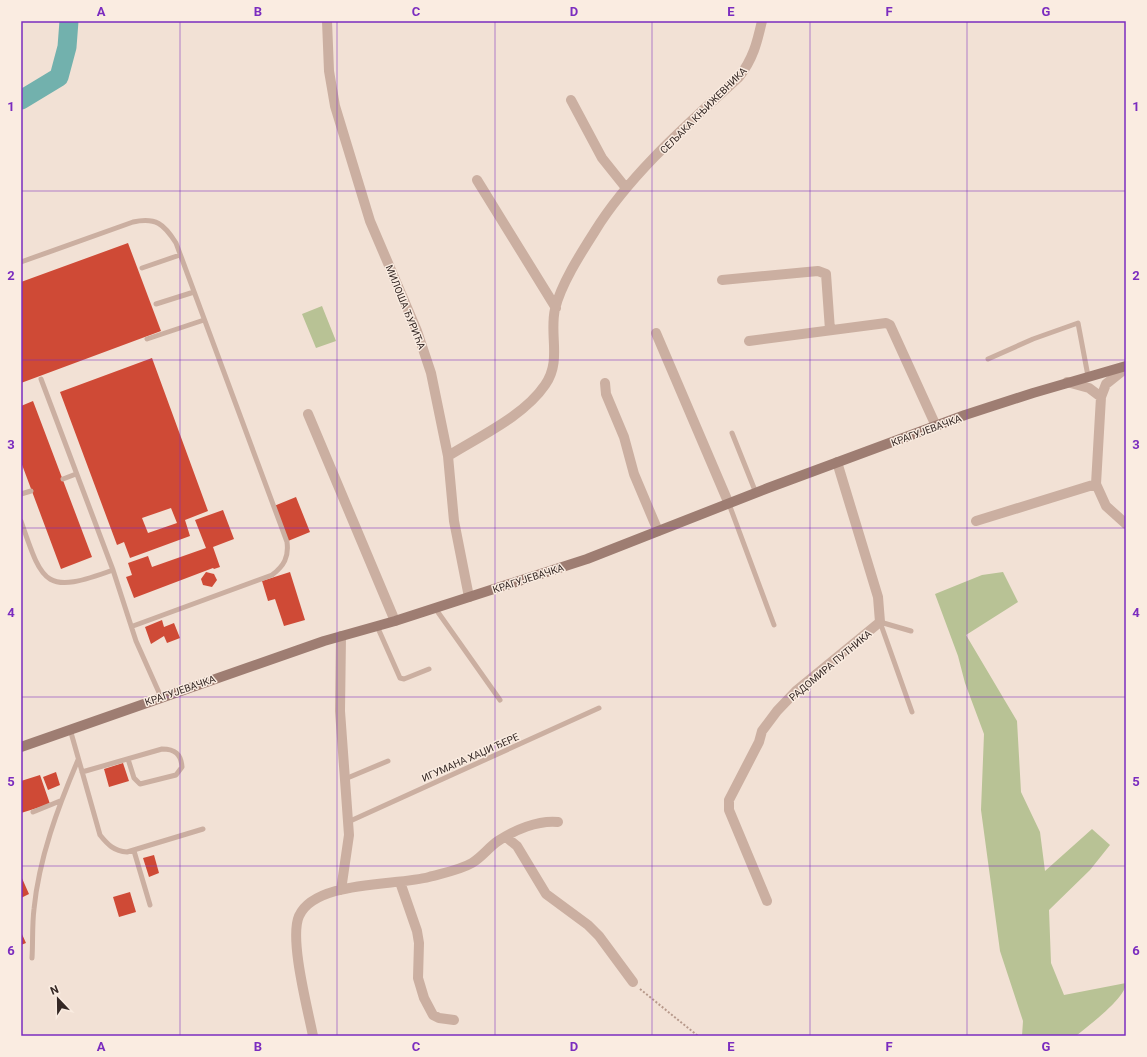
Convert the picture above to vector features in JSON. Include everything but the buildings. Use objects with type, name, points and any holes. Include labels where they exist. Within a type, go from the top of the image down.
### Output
[{"type":"main road","name":"КРАГУЈЕВАЧКА","points":[[21,747],[70,728],[341,636],[395,621],[587,558],[837,462],[936,426],[1066,382],[1126,367]]},
{"type":"street","name":"МИЛОША ЂУРИЋА","points":[[327,21],[330,71],[335,106],[370,221],[418,332],[429,366],[448,456],[454,521],[469,597]]},
{"type":"street","name":"СЕЉАКА КЊИЖЕВНИКА","points":[[448,456],[524,408],[545,385],[552,372],[555,360],[554,320],[556,308],[563,288],[594,232],[626,188],[739,77],[749,64],[757,42],[762,21]]},
{"type":"street","points":[[571,100],[602,158],[626,188]]},
{"type":"street","points":[[478,180],[556,308]]},
{"type":"street","points":[[722,280],[818,271],[826,274],[830,330]]},
{"type":"street","points":[[749,341],[886,323],[890,325],[936,426]]},
{"type":"street","points":[[656,333],[729,504]]},
{"type":"street","points":[[1126,367],[1106,384],[1101,397],[1096,484],[1106,506],[1126,524]]},
{"type":"street","points":[[1066,382],[1089,388],[1101,397]]},
{"type":"street","points":[[605,383],[606,394],[624,437],[634,474],[658,531]]},
{"type":"street","points":[[308,414],[395,621]]},
{"type":"street","name":"РАДОМИРА ПУТНИКА","points":[[767,901],[729,810],[729,800],[759,742],[762,731],[777,711],[797,690],[880,622],[878,597],[837,462]]},
{"type":"street","points":[[976,520],[1096,484]]},
{"type":"street","points":[[341,636],[340,711],[349,835],[341,890]]},
{"type":"street","points":[[313,1036],[297,946],[297,928],[299,916],[316,898],[341,890],[427,878],[473,863],[498,841],[534,824],[548,821],[558,822]]},
{"type":"street","points":[[506,837],[517,846],[546,894],[588,925],[599,936],[633,982]]},
{"type":"street","points":[[400,882],[417,931],[419,943],[418,978],[424,998],[433,1015],[454,1020]]},
{"type":"lane","points":[[21,262],[142,220],[151,220],[164,226],[176,243],[287,542],[287,558],[284,564],[272,575],[133,626]]},
{"type":"lane","points":[[142,268],[180,255]]},
{"type":"lane","points":[[156,304],[194,292]]},
{"type":"lane","points":[[147,339],[204,320]]},
{"type":"lane","points":[[988,359],[1033,339],[1078,323],[1088,376]]},
{"type":"lane","points":[[41,378],[113,570],[133,626],[136,641],[161,697]]},
{"type":"lane","points":[[732,433],[756,493]]},
{"type":"lane","points":[[63,479],[76,474]]},
{"type":"lane","points":[[21,494],[31,491]]},
{"type":"lane","points":[[729,504],[774,625]]},
{"type":"lane","points":[[21,521],[34,559],[44,576],[50,580],[68,583],[83,581],[113,570]]},
{"type":"lane","points":[[435,608],[500,700]]},
{"type":"lane","points":[[880,622],[911,631]]},
{"type":"lane","points":[[880,622],[912,712]]},
{"type":"lane","points":[[377,626],[400,678],[404,679],[429,669]]},
{"type":"lane","name":"ИГУМАНА ХАЏИ ЂЕРЕ","points":[[348,822],[599,708]]},
{"type":"lane","points":[[70,728],[100,835],[108,846],[119,852],[134,851],[152,844],[203,829]]},
{"type":"lane","points":[[82,772],[162,749],[170,749],[180,756],[182,767],[176,776],[140,784],[134,778],[128,759]]},
{"type":"lane","points":[[32,958],[34,909],[46,849],[60,801],[78,760]]},
{"type":"lane","points":[[344,779],[388,761]]},
{"type":"lane","points":[[33,812],[60,801]]},
{"type":"lane","points":[[134,851],[150,905]]},
{"type":"path","points":[[633,982],[698,1036]]},
{"type":"green space","points":[[322,306],[336,341],[316,348],[302,314]]},
{"type":"green space","points":[[1003,572],[1018,602],[966,635],[1017,721],[1021,792],[1040,832],[1045,871],[1092,829],[1110,845],[1090,870],[1049,910],[1051,963],[1064,995],[1126,983],[1120,996],[1113,1004],[1076,1036],[1022,1036],[1023,1021],[1000,951],[981,810],[984,734],[965,683],[958,656],[935,594],[982,575]]},
{"type":"waterway","points":[[21,100],[59,77],[67,47],[69,21]]}]
